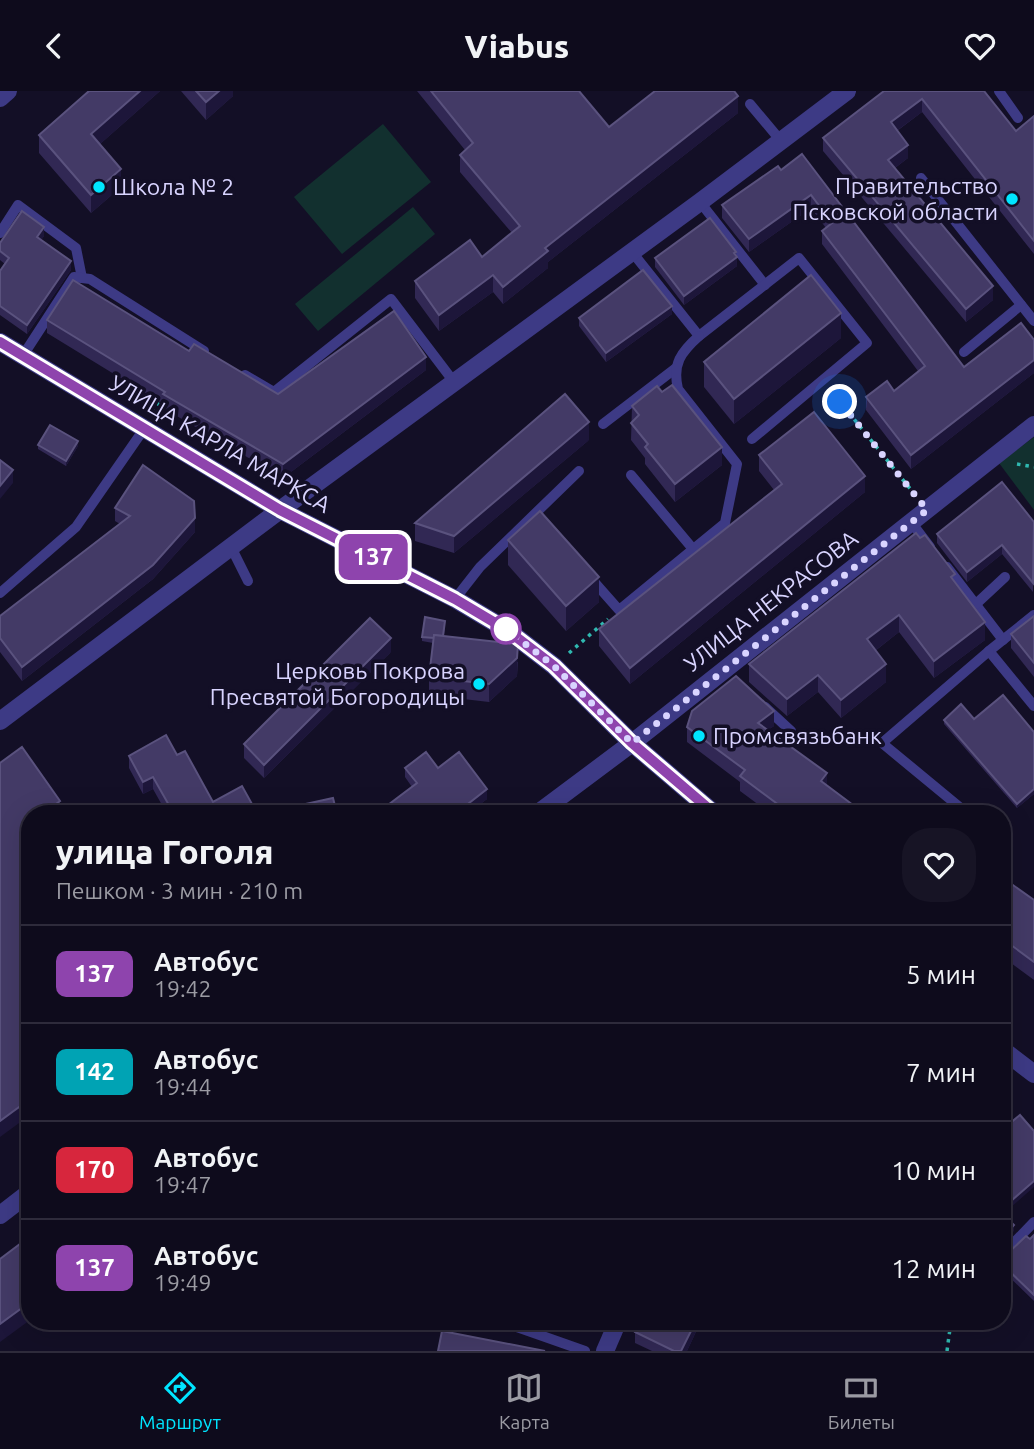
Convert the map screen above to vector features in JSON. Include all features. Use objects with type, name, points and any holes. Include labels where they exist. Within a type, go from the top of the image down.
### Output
[{"type":"street","points":[[0,98],[8,91]]},
{"type":"street","points":[[0,721],[280,510],[701,202],[847,91]]},
{"type":"street","name":"УЛИЦА КАРЛА МАРКСА","points":[[0,342],[280,510],[455,599],[507,630],[554,666],[632,743],[704,805]]},
{"type":"street","name":"УЛИЦА НЕКРАСОВА","points":[[549,805],[729,674],[911,522],[1034,425]]},
{"type":"street","points":[[1011,1056],[1034,1074]]},
{"type":"street","points":[[0,1215],[21,1199]]},
{"type":"street","points":[[607,1350],[615,1330]]},
{"type":"lane","points":[[999,91],[1018,118]]},
{"type":"lane","points":[[750,104],[781,141]]},
{"type":"lane","points":[[921,178],[1034,321]]},
{"type":"lane","points":[[701,202],[765,285]]},
{"type":"lane","points":[[0,233],[18,205],[76,248],[82,278]]},
{"type":"lane","points":[[632,252],[699,336]]},
{"type":"lane","points":[[578,563],[619,610],[724,523],[737,464],[678,389],[676,368],[682,351],[799,258],[867,343],[752,439]]},
{"type":"lane","points":[[22,356],[74,277],[90,279],[216,358]]},
{"type":"lane","points":[[240,372],[274,392],[391,299],[454,382]]},
{"type":"lane","points":[[964,352],[1021,305]]},
{"type":"lane","points":[[603,424],[676,368]]},
{"type":"lane","points":[[0,593],[76,527],[144,429]]},
{"type":"lane","points":[[455,599],[480,567],[579,471]]},
{"type":"lane","points":[[631,475],[693,549]]},
{"type":"lane","points":[[911,522],[1003,640]]},
{"type":"lane","points":[[231,547],[248,581]]},
{"type":"lane","points":[[976,604],[1004,577]]},
{"type":"lane","points":[[957,805],[883,743],[1034,615]]},
{"type":"lane","points":[[989,652],[1034,706]]},
{"type":"lane","points":[[753,696],[791,731]]},
{"type":"lane","points":[[1011,1246],[1034,1222]]},
{"type":"lane","points":[[526,1330],[585,1351]]},
{"type":"path","points":[[823,380],[927,510]]},
{"type":"path","points":[[144,429],[165,393]]},
{"type":"path","points":[[1017,464],[1034,467]]},
{"type":"path","points":[[554,666],[619,610]]},
{"type":"path","points":[[947,1351],[950,1330]]},
{"type":"green space","points":[[383,124],[431,182],[342,254],[294,197]]},
{"type":"green space","points":[[413,207],[435,234],[318,331],[295,304]]},
{"type":"green space","points":[[1034,437],[1034,510],[999,463]]},
{"type":"building","points":[[89,91],[140,91],[91,134],[121,169],[91,195],[39,135]]},
{"type":"building","points":[[196,91],[219,91],[206,102]]},
{"type":"building","points":[[431,91],[579,91],[609,127],[655,91],[734,91],[738,96],[545,248],[548,251],[503,287],[493,275],[439,315],[415,281],[470,240],[482,257],[520,226],[460,155],[473,143]]},
{"type":"building","points":[[884,91],[984,91],[1016,131],[1034,116],[1034,241],[922,99],[891,122],[908,145],[888,160],[993,286],[966,309],[823,138]]},
{"type":"building","points":[[802,154],[964,367],[1021,323],[1034,340],[1034,360],[911,455],[866,397],[887,381],[894,391],[925,366],[822,231],[832,223],[811,195],[749,239],[722,205],[778,166],[781,170]]},
{"type":"building","points":[[22,211],[44,227],[37,237],[71,261],[27,325],[0,306],[0,271],[9,258],[0,251],[0,243]]},
{"type":"building","points":[[710,218],[737,257],[684,296],[655,258]]},
{"type":"building","points":[[643,270],[672,306],[606,353],[579,318]]},
{"type":"building","points":[[811,275],[841,313],[734,399],[704,362]]},
{"type":"building","points":[[73,280],[189,351],[194,344],[278,394],[394,311],[426,357],[283,464],[163,394],[165,392],[47,320]]},
{"type":"building","points":[[672,385],[722,447],[675,484],[645,447],[648,444],[631,423],[639,415],[632,406],[657,386],[662,392]]},
{"type":"building","points":[[565,394],[589,422],[454,536],[415,523]]},
{"type":"building","points":[[814,412],[865,476],[630,668],[599,629],[782,484],[759,455]]},
{"type":"building","points":[[50,425],[78,441],[66,461],[38,445]]},
{"type":"building","points":[[0,460],[13,470],[0,486]]},
{"type":"building","points":[[143,465],[194,501],[195,518],[153,565],[22,667],[0,638],[0,616],[130,516],[115,508]]},
{"type":"building","points":[[1002,482],[1034,522],[1033,583],[1002,545],[967,572],[937,534]]},
{"type":"building","points":[[540,511],[599,577],[566,606],[508,540]]},
{"type":"building","points":[[916,533],[920,538],[925,535],[955,574],[951,577],[985,622],[934,661],[899,615],[867,639],[886,664],[841,700],[818,675],[787,699],[749,664]]},
{"type":"building","points":[[1034,616],[1034,663],[1011,634]]},
{"type":"building","points":[[425,617],[445,621],[443,636],[422,637]]},
{"type":"building","points":[[370,618],[391,638],[264,765],[244,744]]},
{"type":"building","points":[[434,635],[518,644],[517,658],[489,684],[429,677]]},
{"type":"building","points":[[736,676],[774,711],[758,723],[827,773],[821,781],[853,805],[779,805],[740,776],[745,770],[687,727],[692,711]]},
{"type":"building","points":[[1003,695],[1034,732],[1034,789],[1017,804],[944,720],[961,704],[974,719]]},
{"type":"building","points":[[166,735],[177,755],[185,751],[213,802],[242,786],[253,805],[169,805],[153,777],[143,782],[129,756]]},
{"type":"building","points":[[22,747],[60,801],[55,805],[21,805],[21,1106],[0,1121],[0,763]]},
{"type":"building","points":[[426,752],[438,768],[459,752],[487,789],[467,805],[388,805],[417,783],[405,768]]},
{"type":"building","points":[[333,798],[335,805],[301,805]]},
{"type":"building","points":[[1011,884],[1034,900],[1034,962],[1011,945]]},
{"type":"building","points":[[1020,1115],[1034,1131],[1034,1181],[1011,1201],[1011,1122]]},
{"type":"building","points":[[1034,1235],[1034,1295],[1011,1273],[1011,1250],[1026,1236],[1030,1239]]},
{"type":"building","points":[[21,1245],[21,1309],[0,1324],[0,1259]]},
{"type":"building","points":[[692,1330],[681,1351],[674,1351],[635,1332]]},
{"type":"building","points":[[442,1331],[545,1351],[438,1351]]},
{"type":"bus line","name":"137","points":[[0,342],[280,510],[455,599],[507,630],[554,666],[632,743],[704,805]]},
{"type":"place","name":"Школа № 2","points":[[99,187]]},
{"type":"place","name":"Правительство Псковской области","points":[[1012,199]]},
{"type":"place","name":"Церковь Покрова Пресвятой Богородицы","points":[[479,684]]},
{"type":"place","name":"Промсвязьбанк","points":[[699,736]]},
{"type":"route","points":[[506,629],[554,666],[632,743],[927,510],[840,402]]}]
